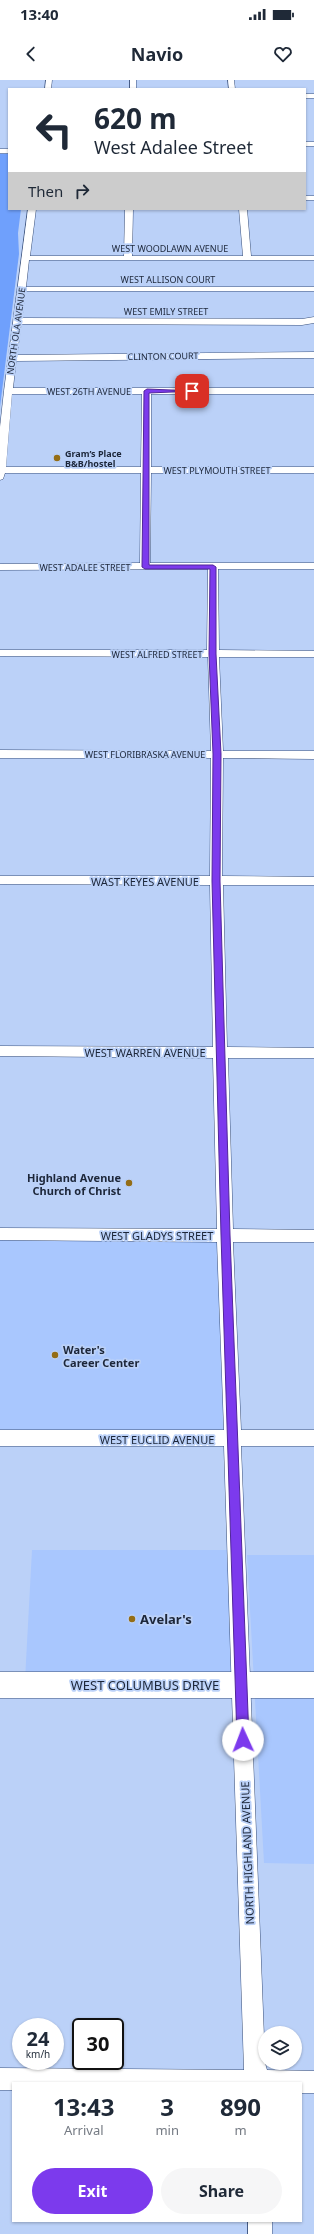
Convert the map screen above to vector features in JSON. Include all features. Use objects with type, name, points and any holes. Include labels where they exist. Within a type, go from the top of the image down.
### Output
[{"type":"main road","name":"WEST COLUMBUS DRIVE","points":[[0,1685],[314,1685]]},
{"type":"street","name":"NORTH OLA AVENUE","points":[[0,472],[8,391],[32,210]]},
{"type":"street","points":[[128,258],[129,210]]},
{"type":"street","points":[[243,210],[247,258]]},
{"type":"street","name":"WEST WOODLAWN AVENUE","points":[[26,258],[314,258]]},
{"type":"street","name":"WEST ALLISON COURT","points":[[22,289],[314,289]]},
{"type":"street","name":"WEST EMILY STREET","points":[[18,321],[302,322],[314,320]]},
{"type":"street","name":"CLINTON COURT","points":[[13,358],[314,355]]},
{"type":"street","name":"WEST 26TH AVENUE","points":[[8,391],[314,391]]},
{"type":"street","points":[[145,567],[147,391]]},
{"type":"street","name":"WEST PLYMOUTH STREET","points":[[0,472],[314,470]]},
{"type":"street","name":"WEST ADALEE STREET","points":[[0,567],[314,566]]},
{"type":"street","name":"NORTH HIGHLAND AVENUE","points":[[213,567],[213,654],[217,754],[216,881],[225,1235],[256,2082]]},
{"type":"street","name":"WEST ALFRED STREET","points":[[0,653],[314,654]]},
{"type":"street","name":"WEST FLORIBRASKA AVENUE","points":[[0,754],[314,754]]},
{"type":"street","name":"WAST KEYES AVENUE","points":[[0,880],[314,881]]},
{"type":"street","name":"WEST WARREN AVENUE","points":[[0,1051],[314,1053]]},
{"type":"street","name":"WEST GLADYS STREET","points":[[0,1234],[314,1236]]},
{"type":"street","name":"WEST EUCLID AVENUE","points":[[0,1438],[314,1438]]},
{"type":"street","points":[[0,2080],[314,2082]]},
{"type":"street","points":[[260,2222],[260,2234]]},
{"type":"shaded area","points":[[0,154],[8,154],[8,210],[21,210],[18,233],[19,254],[0,407]]},
{"type":"shaded area","points":[[0,1236],[222,1237],[229,1434],[0,1431]]},
{"type":"shaded area","points":[[32,1550],[232,1550],[236,1680],[25,1680]]},
{"type":"shaded area","points":[[247,1555],[314,1555],[314,1864],[264,1863]]},
{"type":"place","name":"Gram’s Place B&B/hostel","points":[[57,458]]},
{"type":"place","name":"Highland Avenue Church of Christ","points":[[129,1183]]},
{"type":"place","name":"Water's Career Center","points":[[55,1355]]},
{"type":"place","name":"Avelar's","points":[[132,1619]]},
{"type":"route","points":[[192,391],[147,391],[145,567],[213,567],[213,654],[217,754],[216,881],[225,1235],[243,1740]]}]
